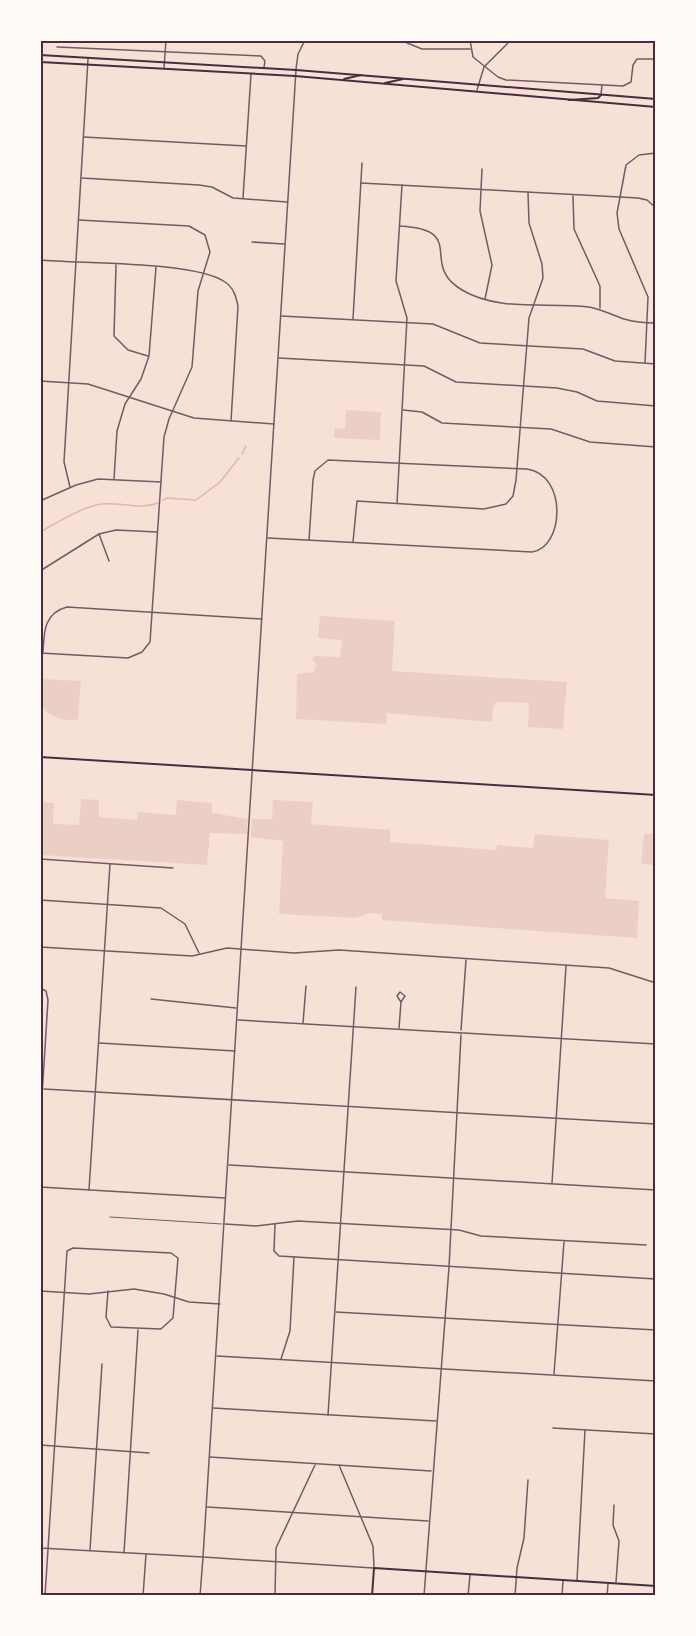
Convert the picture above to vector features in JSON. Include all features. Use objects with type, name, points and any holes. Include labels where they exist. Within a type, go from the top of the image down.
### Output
[{"type":"main road","points":[[40,55],[296,70],[656,99]]},
{"type":"main road","points":[[40,62],[295,76],[656,108]]},
{"type":"main road","points":[[339,80],[361,75]]},
{"type":"main road","points":[[383,84],[405,79]]},
{"type":"main road","points":[[568,100],[598,98],[601,95]]},
{"type":"main road","points":[[40,757],[656,795]]},
{"type":"main road","points":[[372,1596],[374,1568],[656,1586]]},
{"type":"street","points":[[164,69],[166,40]]},
{"type":"street","points":[[200,1596],[217,1356],[295,76],[298,54],[305,40]]},
{"type":"street","points":[[400,40],[422,49],[470,49]]},
{"type":"street","points":[[470,40],[473,57],[484,67],[506,80],[627,85],[632,78],[634,61],[641,58],[656,59]]},
{"type":"street","points":[[477,92],[484,67],[511,40]]},
{"type":"street","points":[[57,47],[261,56],[265,61],[264,68]]},
{"type":"street","points":[[70,487],[64,468],[88,58]]},
{"type":"street","points":[[243,199],[251,74]]},
{"type":"street","points":[[601,95],[602,85]]},
{"type":"street","points":[[83,137],[246,146]]},
{"type":"street","points":[[645,364],[648,301],[644,283],[619,229],[617,218],[624,171],[630,160],[639,155],[656,153]]},
{"type":"street","points":[[352,320],[362,163]]},
{"type":"street","points":[[482,169],[480,190],[482,221],[492,265],[485,300]]},
{"type":"street","points":[[81,178],[199,184],[212,187],[229,197],[287,202]]},
{"type":"street","points":[[361,183],[620,197],[647,200],[656,208]]},
{"type":"street","points":[[397,504],[407,323],[407,311],[396,281],[402,185]]},
{"type":"street","points":[[353,542],[357,501],[497,508],[506,504],[513,496],[522,428],[529,318],[543,278],[542,264],[528,223],[528,192]]},
{"type":"street","points":[[573,194],[574,229],[600,286],[600,309]]},
{"type":"street","points":[[79,220],[195,228],[205,235],[210,247],[196,303],[192,367],[164,437],[153,612],[150,642],[139,654],[122,658],[42,653],[45,626],[51,615],[61,608],[73,606],[153,612],[262,619]]},
{"type":"street","points":[[399,226],[424,228],[432,232],[439,241],[441,262],[450,281],[461,290],[485,300],[600,309],[622,319],[656,323]]},
{"type":"street","points":[[252,242],[285,244]]},
{"type":"street","points":[[40,260],[156,267],[203,274],[225,282],[237,297],[231,420]]},
{"type":"street","points":[[116,264],[114,336],[128,350],[149,356]]},
{"type":"street","points":[[114,479],[117,431],[149,356],[156,267]]},
{"type":"street","points":[[280,316],[438,326],[480,343],[584,349],[615,361],[656,364]]},
{"type":"street","points":[[278,358],[405,364],[430,368],[456,382],[570,390],[608,403],[656,406]]},
{"type":"street","points":[[40,381],[88,384],[130,396],[172,413],[194,418],[274,424]]},
{"type":"street","points":[[402,410],[422,412],[442,423],[558,430],[582,441],[598,444],[656,447]]},
{"type":"street","points":[[267,538],[532,552],[544,549],[554,533],[556,499],[552,484],[536,471],[336,459],[321,464],[315,471],[309,540]]},
{"type":"street","points":[[40,501],[70,487],[98,479],[161,482]]},
{"type":"street","points":[[40,571],[99,534],[126,530],[158,532]]},
{"type":"street","points":[[99,534],[109,561]]},
{"type":"street","points":[[40,859],[173,868]]},
{"type":"street","points":[[89,1190],[110,864]]},
{"type":"street","points":[[40,900],[152,906],[170,912],[189,930],[199,954]]},
{"type":"street","points":[[40,947],[185,956],[227,948],[303,953],[339,950],[609,968],[656,983]]},
{"type":"street","points":[[423,1596],[449,1267],[452,1179],[466,958]]},
{"type":"street","points":[[552,1184],[566,965]]},
{"type":"street","points":[[303,1024],[306,986]]},
{"type":"street","points":[[328,1415],[356,987]]},
{"type":"street","points":[[40,988],[46,991],[48,1000],[40,1128]]},
{"type":"street","points":[[151,999],[238,1008]]},
{"type":"street","points":[[399,1029],[401,1002]]},
{"type":"street","points":[[237,1020],[656,1044]]},
{"type":"street","points":[[98,1043],[235,1051]]},
{"type":"street","points":[[44,1089],[656,1124]]},
{"type":"street","points":[[228,1165],[656,1190]]},
{"type":"street","points":[[40,1186],[226,1198]]},
{"type":"street","points":[[224,1224],[256,1226],[298,1221],[342,1223],[451,1230],[481,1236],[646,1245]]},
{"type":"street","points":[[275,1224],[274,1251],[279,1257],[656,1279]]},
{"type":"street","points":[[554,1375],[564,1240]]},
{"type":"street","points":[[45,1596],[53,1446],[69,1249],[176,1255],[178,1261],[176,1298],[173,1318],[167,1326],[153,1330],[116,1328],[108,1323],[108,1291]]},
{"type":"street","points":[[281,1360],[290,1331],[294,1257]]},
{"type":"street","points":[[40,1291],[88,1294],[146,1290],[176,1298],[220,1304]]},
{"type":"street","points":[[335,1312],[656,1330]]},
{"type":"street","points":[[124,1553],[138,1330]]},
{"type":"street","points":[[217,1356],[656,1381]]},
{"type":"street","points":[[89,1551],[102,1364]]},
{"type":"street","points":[[213,1408],[436,1421]]},
{"type":"street","points":[[553,1428],[656,1434]]},
{"type":"street","points":[[576,1581],[585,1430]]},
{"type":"street","points":[[40,1445],[149,1453]]},
{"type":"street","points":[[210,1457],[432,1471]]},
{"type":"street","points":[[275,1596],[276,1548],[316,1464]]},
{"type":"street","points":[[40,1548],[374,1568],[373,1546],[339,1465]]},
{"type":"street","points":[[515,1596],[516,1577],[524,1538],[528,1480]]},
{"type":"street","points":[[614,1505],[613,1525],[619,1541],[616,1583]]},
{"type":"street","points":[[207,1507],[428,1521]]},
{"type":"street","points":[[143,1596],[146,1554]]},
{"type":"street","points":[[468,1596],[470,1574]]},
{"type":"street","points":[[562,1596],[563,1580]]},
{"type":"street","points":[[607,1596],[608,1583]]},
{"type":"lane","points":[[110,1217],[224,1224]]},
{"type":"shaded area","points":[[346,410],[381,412],[380,440],[334,438],[335,428],[345,429]]},
{"type":"shaded area","points":[[320,616],[395,621],[392,671],[567,682],[563,729],[528,727],[529,703],[497,702],[493,707],[492,722],[387,713],[386,724],[296,719],[297,674],[314,672],[316,665],[312,658],[315,656],[340,657],[342,640],[318,638]]},
{"type":"shaded area","points":[[41,679],[81,681],[78,719],[57,718],[47,712],[40,701]]},
{"type":"shaded area","points":[[81,799],[99,800],[99,817],[137,820],[138,812],[176,815],[177,800],[212,803],[212,813],[248,819],[247,834],[210,833],[207,865],[41,855],[41,802],[54,803],[53,824],[79,825]]},
{"type":"shaded area","points":[[273,800],[313,802],[311,824],[390,830],[390,842],[496,850],[497,845],[533,848],[535,834],[609,840],[605,898],[639,901],[637,938],[382,920],[382,914],[369,913],[356,918],[279,914],[283,841],[251,837],[252,819],[272,819]]},
{"type":"shaded area","points":[[644,834],[655,834],[655,865],[641,864]]},
{"type":"waterway","points":[[242,454],[246,446]]},
{"type":"waterway","points":[[163,500],[167,498],[196,500],[220,482],[239,458]]},
{"type":"waterway","points":[[40,532],[75,513],[96,505],[143,506],[158,503]]}]
